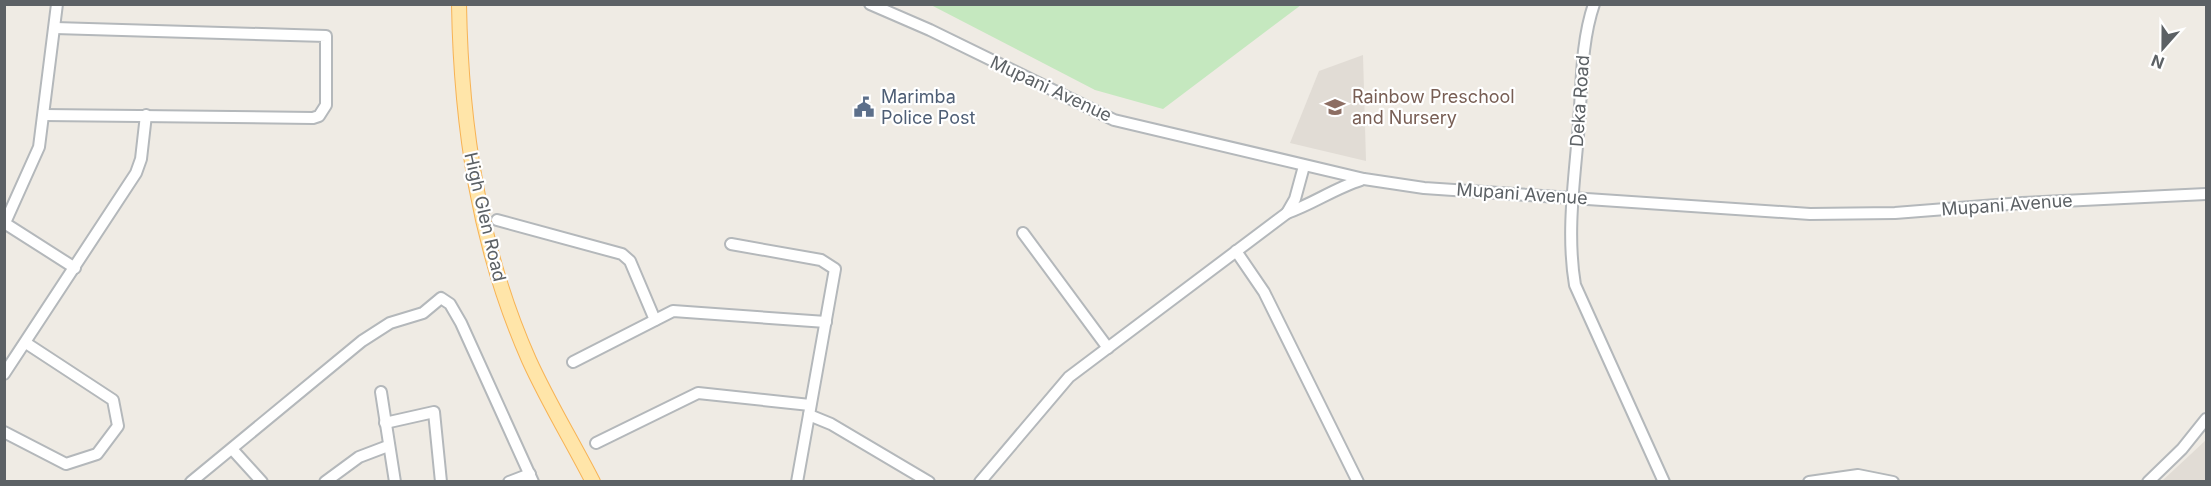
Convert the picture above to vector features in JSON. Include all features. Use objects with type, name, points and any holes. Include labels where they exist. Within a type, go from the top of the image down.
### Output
[{"type":"main road","name":"High Glen Road","points":[[459,4],[460,54],[468,139],[487,240],[498,281],[530,362],[593,482]]},
{"type":"street","points":[[57,4],[39,147],[5,224],[75,268]]},
{"type":"street","name":"Mupani Avenue","points":[[870,4],[930,30],[1114,120],[1304,166],[1364,179],[1424,188],[1810,214],[2206,194]]},
{"type":"street","name":"Deka Road","points":[[1594,4],[1585,42],[1573,198],[1575,285],[1664,482]]},
{"type":"street","points":[[44,115],[319,116],[326,105],[326,36],[55,28]]},
{"type":"street","points":[[4,374],[138,168],[146,115]]},
{"type":"street","points":[[1287,213],[1295,199],[1304,166]]},
{"type":"street","points":[[980,482],[1069,377],[1287,213],[1307,206],[1343,186],[1364,179]]},
{"type":"street","points":[[497,220],[622,254],[630,261],[655,320]]},
{"type":"street","points":[[1023,233],[1108,348]]},
{"type":"street","points":[[731,244],[830,263],[836,268],[797,482]]},
{"type":"street","points":[[1236,250],[1264,292],[1358,482]]},
{"type":"street","points":[[191,482],[362,341],[390,323],[423,313],[441,298],[450,304],[461,324],[531,478],[508,482]]},
{"type":"street","points":[[573,362],[673,311],[826,322]]},
{"type":"street","points":[[4,432],[66,464],[97,454],[118,426],[113,400],[26,343]]},
{"type":"street","points":[[381,392],[395,482]]},
{"type":"street","points":[[596,443],[698,393],[809,410],[929,482]]},
{"type":"street","points":[[385,423],[434,412],[441,482]]},
{"type":"street","points":[[2148,482],[2182,449],[2206,418]]},
{"type":"street","points":[[325,482],[359,457],[388,446]]},
{"type":"street","points":[[232,449],[262,482]]},
{"type":"street","points":[[1809,482],[1858,475],[1893,482]]},
{"type":"shaded area","name":"Rainbow Preschool and Nursery","points":[[1363,55],[1366,161],[1290,143],[1319,71]]},
{"type":"shaded area","points":[[2206,440],[2206,481],[2162,481]]},
{"type":"green space","points":[[931,5],[1301,5],[1163,109],[1095,90]]},
{"type":"place","name":"Marimba Police Post","points":[[864,107]]},
{"type":"place","name":"Rainbow Preschool and Nursery","points":[[1335,107]]}]
